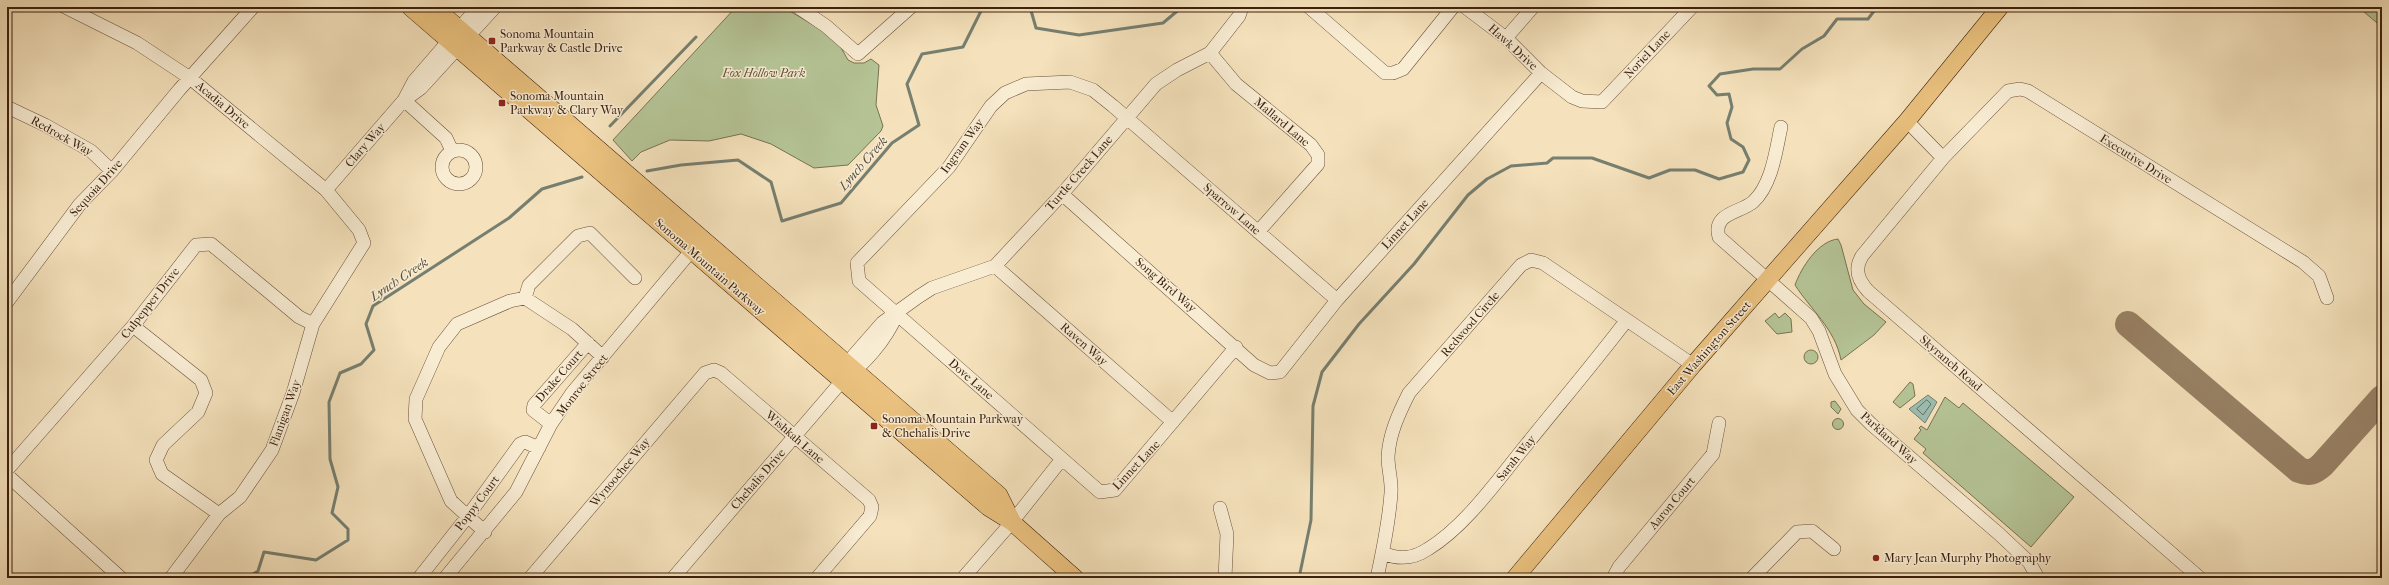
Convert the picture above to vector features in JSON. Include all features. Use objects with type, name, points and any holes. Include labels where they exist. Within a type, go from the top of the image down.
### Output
[{"type":"main road","name":"Sonoma Mountain Parkway","points":[[410,7],[458,39],[696,245],[848,372],[999,495],[1012,522],[1075,578]]},
{"type":"main road","name":"Sonoma Mountain Parkway","points":[[434,7],[458,39]]},
{"type":"main road","name":"East Washington Street","points":[[1515,578],[1693,365],[1907,121],[2000,7]]},
{"type":"street","name":"Acadia Drive","points":[[66,7],[137,43],[190,78],[326,190],[359,230]]},
{"type":"street","name":"Sequoia Drive","points":[[7,302],[80,204],[112,171],[190,78],[253,7]]},
{"type":"street","points":[[458,39],[478,7]]},
{"type":"street","points":[[458,39],[495,7]]},
{"type":"street","points":[[798,7],[826,26],[858,54],[911,7]]},
{"type":"street","name":"Turtle Creek Lane","points":[[848,372],[890,330],[897,314],[932,288],[995,266],[1062,194],[1156,84],[1177,70],[1210,53],[1239,16],[1242,7]]},
{"type":"street","points":[[1309,7],[1385,73],[1393,73],[1403,69],[1453,7]]},
{"type":"street","name":"Hawk Drive","points":[[1465,7],[1506,38],[1541,73],[1572,97],[1582,101],[1602,102]]},
{"type":"street","points":[[1506,38],[1533,7]]},
{"type":"street","name":"Noriel Lane","points":[[1602,102],[1692,7]]},
{"type":"street","name":"Clary Way","points":[[326,190],[404,100],[414,81],[458,39]]},
{"type":"street","name":"Mallard Lane","points":[[1210,53],[1236,84],[1311,145],[1318,155],[1318,164],[1258,232]]},
{"type":"street","name":"Linnet Lane","points":[[1270,373],[1280,372],[1337,300],[1541,73]]},
{"type":"street","name":"Ingram Way","points":[[897,314],[859,281],[857,263],[949,166],[991,106],[1005,93],[1026,84],[1070,82],[1093,90],[1126,118]]},
{"type":"street","name":"Executive Drive","points":[[1943,158],[2008,91],[2020,89],[2028,91],[2303,262],[2319,276],[2326,298]]},
{"type":"street","points":[[404,100],[446,138],[452,151]]},
{"type":"street","name":"Redrock Way","points":[[7,107],[44,125],[91,151],[112,171]]},
{"type":"street","name":"Sparrow Lane","points":[[1126,118],[1337,300]]},
{"type":"street","points":[[1907,121],[1943,158]]},
{"type":"street","name":"Parkland Way","points":[[1781,127],[1775,155],[1759,195],[1753,202],[1721,219],[1717,227],[1719,237],[1791,298],[1815,324],[1835,374],[1857,410],[1871,424],[1998,532],[2029,562],[2038,578]]},
{"type":"street","name":"Skyranch Road","points":[[1943,158],[1862,256],[1858,270],[1860,281],[1868,291],[2200,578]]},
{"type":"street","name":"Song Bird Way","points":[[1062,194],[1236,347],[1254,365],[1270,373]]},
{"type":"street","name":"Flanigan Way","points":[[171,578],[219,514],[240,498],[272,450],[293,393],[313,324],[364,243],[359,230]]},
{"type":"street","points":[[525,298],[529,285],[578,236],[584,233],[590,233],[635,278]]},
{"type":"street","name":"Culpepper Drive","points":[[7,470],[133,326],[196,245],[211,244],[299,317],[313,324]]},
{"type":"street","name":"Monroe Street","points":[[445,578],[485,532],[516,492],[551,424],[572,393],[696,245]]},
{"type":"street","name":"Redwood Circle","points":[[1378,578],[1388,524],[1391,490],[1388,456],[1392,432],[1400,411],[1409,393],[1521,265],[1531,260],[1543,263],[1626,321],[1693,365]]},
{"type":"street","name":"Raven Way","points":[[995,266],[1173,422]]},
{"type":"street","points":[[485,532],[451,501],[434,466],[415,419],[416,399],[439,347],[457,324],[510,301],[525,298],[572,329],[603,357]]},
{"type":"street","name":"Dove Lane","points":[[897,314],[1062,459]]},
{"type":"street","name":"Sarah Way","points":[[1383,553],[1396,559],[1413,557],[1429,549],[1457,526],[1579,383],[1626,321]]},
{"type":"street","points":[[133,326],[201,380],[206,393],[198,412],[163,445],[156,460],[162,474],[219,514]]},
{"type":"street","name":"Drake Court","points":[[551,424],[536,414],[533,410],[534,405],[588,343]]},
{"type":"street","name":"Linnet Lane","points":[[1062,459],[1100,492],[1115,490],[1236,347]]},
{"type":"street","name":"Wishkah Lane","points":[[714,370],[721,373],[869,500],[872,507],[870,516],[817,578]]},
{"type":"street","name":"Wynoochee Way","points":[[530,578],[705,373],[714,370]]},
{"type":"street","name":"Chehalis Drive","points":[[673,578],[848,372]]},
{"type":"street","name":"Aaron Court","points":[[1613,578],[1619,567],[1713,454],[1719,423]]},
{"type":"street","name":"Poppy Court","points":[[419,578],[468,516],[520,444],[525,442],[539,448]]},
{"type":"street","points":[[963,578],[1012,522],[1062,459]]},
{"type":"street","points":[[7,475],[121,578]]},
{"type":"street","points":[[1220,508],[1227,534],[1225,578]]},
{"type":"street","points":[[1752,578],[1797,532],[1812,531],[1834,548]]},
{"type":"green space","name":"Fox Hollow Park","points":[[736,7],[783,7],[825,32],[840,46],[848,60],[854,63],[864,63],[871,59],[879,65],[876,105],[883,126],[881,131],[848,165],[814,168],[771,144],[741,134],[709,141],[670,140],[641,152],[632,161],[613,140]]},
{"type":"green space","points":[[2358,7],[2382,7],[2382,27]]},
{"type":"green space","points":[[1838,239],[1853,290],[1864,304],[1886,322],[1874,335],[1841,360],[1834,339],[1828,329],[1795,285],[1801,271],[1811,256],[1824,245]]},
{"type":"green space","points":[[1775,313],[1779,318],[1785,313],[1791,319],[1792,332],[1777,334],[1765,321]]},
{"type":"green space","points":[[1808,350],[1814,350],[1818,354],[1818,360],[1814,364],[1808,364],[1804,360],[1804,354]]},
{"type":"green space","points":[[1910,382],[1913,384],[1915,396],[1900,408],[1893,402]]},
{"type":"green space","points":[[1945,397],[1959,408],[1963,403],[2074,497],[2031,547],[1923,453],[1926,449],[1914,439],[1921,430],[1919,428],[1921,426],[1927,430]]},
{"type":"green space","points":[[1835,401],[1841,409],[1838,414],[1831,407],[1831,402]]},
{"type":"green space","points":[[1836,419],[1840,419],[1842,420],[1842,428],[1836,429],[1833,426],[1833,422]]},
{"type":"water","points":[[1928,395],[1937,402],[1925,423],[1909,409]]},
{"type":"waterway","name":"Lynch Creek","points":[[647,171],[681,165],[738,160],[771,182],[782,221],[841,203],[892,143],[919,125],[907,84],[922,54],[963,47],[983,7]]},
{"type":"waterway","name":"Lynch Creek","points":[[1030,7],[1036,28],[1079,35],[1163,23],[1182,7]]},
{"type":"waterway","points":[[1299,578],[1311,520],[1313,406],[1322,372],[1359,324],[1414,264],[1468,195],[1487,179],[1511,166],[1547,163],[1553,158],[1592,158],[1649,178],[1670,170],[1695,170],[1719,179],[1743,172],[1749,160],[1743,147],[1731,139],[1727,123],[1732,107],[1729,94],[1717,95],[1709,86],[1720,74],[1753,69],[1780,69],[1802,49],[1824,36],[1837,19],[1868,19],[1877,7]]},
{"type":"waterway","points":[[610,126],[696,37]]},
{"type":"waterway","name":"Lynch Creek","points":[[247,578],[258,571],[264,552],[316,560],[348,540],[348,529],[332,513],[338,487],[330,459],[329,402],[340,373],[361,364],[374,350],[366,324],[373,306],[509,218],[542,189],[582,177]]},
{"type":"taxiway","points":[[2128,324],[2299,470],[2311,472],[2322,465],[2382,398]]},
{"type":"place","name":"Sonoma Mountain Parkway & Castle Drive","points":[[492,41]]},
{"type":"place","name":"Sonoma Mountain Parkway & Clary Way","points":[[502,103]]},
{"type":"place","name":"Sonoma Mountain Parkway & Chehalis Drive","points":[[874,426]]},
{"type":"place","name":"Mary Jean Murphy Photography","points":[[1876,558]]}]
